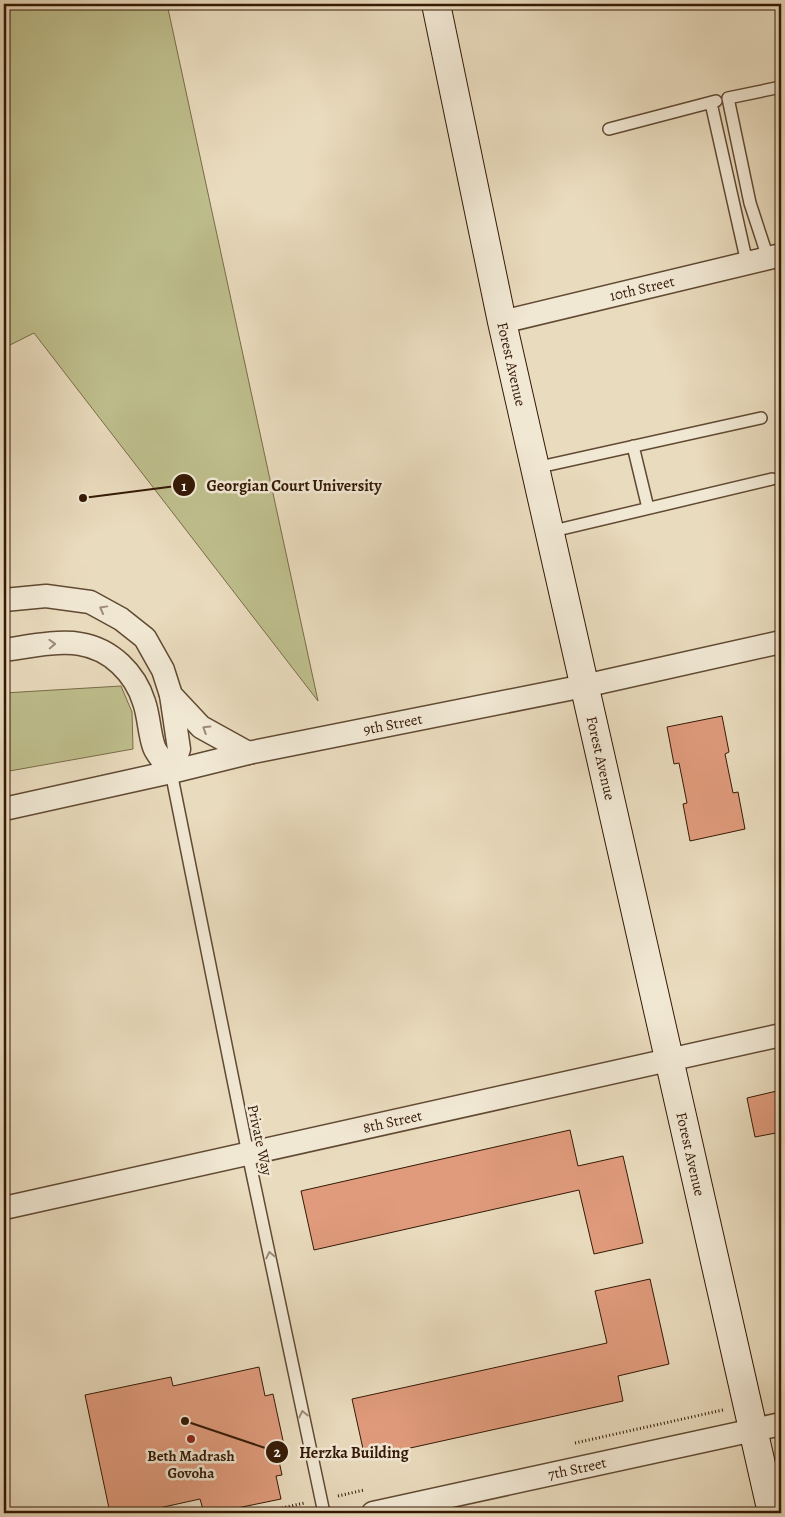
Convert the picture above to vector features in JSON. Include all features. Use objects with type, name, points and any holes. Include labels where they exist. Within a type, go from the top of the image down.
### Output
[{"type":"street","name":"Forest Avenue","points":[[436,4],[502,322],[772,1513]]},
{"type":"street","name":"10th Street","points":[[502,322],[766,259]]},
{"type":"street","points":[[4,600],[46,596],[90,602],[121,619],[145,638],[163,670],[171,695],[179,749],[171,772]]},
{"type":"street","name":"9th Street","points":[[4,809],[248,753],[584,686],[781,642]]},
{"type":"street","points":[[4,650],[46,644],[79,644],[102,651],[118,662],[134,678],[144,701],[154,747],[171,772]]},
{"type":"street","points":[[171,695],[201,726],[248,753]]},
{"type":"street","name":"8th Street","points":[[4,1208],[781,1035]]},
{"type":"street","name":"7th Street","points":[[374,1513],[781,1424]]},
{"type":"lane","points":[[609,129],[728,98],[781,87]]},
{"type":"lane","points":[[728,98],[750,203],[766,259]]},
{"type":"lane","points":[[711,103],[766,259]]},
{"type":"lane","points":[[535,468],[761,418]]},
{"type":"lane","points":[[633,446],[648,508]]},
{"type":"lane","points":[[549,532],[772,479]]},
{"type":"lane","name":"Private Way","points":[[171,772],[248,1154],[324,1513]]},
{"type":"green space","points":[[4,4],[167,4],[318,701],[34,333],[4,348]]},
{"type":"green space","points":[[121,686],[132,712],[133,749],[4,772],[4,693]]},
{"type":"building","points":[[722,716],[729,752],[725,754],[733,793],[738,792],[745,829],[690,841],[683,804],[687,803],[679,763],[674,764],[667,727]]},
{"type":"building","points":[[781,1090],[781,1132],[755,1137],[747,1098]]},
{"type":"building","points":[[570,1130],[578,1166],[623,1156],[643,1243],[594,1254],[579,1190],[314,1250],[301,1191]]},
{"type":"building","points":[[650,1279],[669,1364],[618,1376],[623,1401],[365,1458],[352,1399],[607,1343],[595,1291]]},
{"type":"building","points":[[259,1367],[265,1396],[273,1394],[284,1445],[276,1447],[282,1475],[276,1476],[281,1499],[213,1513],[204,1513],[200,1499],[150,1510],[146,1513],[110,1513],[85,1395],[171,1377],[173,1386]]},
{"type":"place","name":"Georgian Court University","points":[[83,498]]},
{"type":"place","name":"Herzka Building","points":[[185,1421]]},
{"type":"place","name":"Beth Madrash Govoha","points":[[191,1439]]}]
